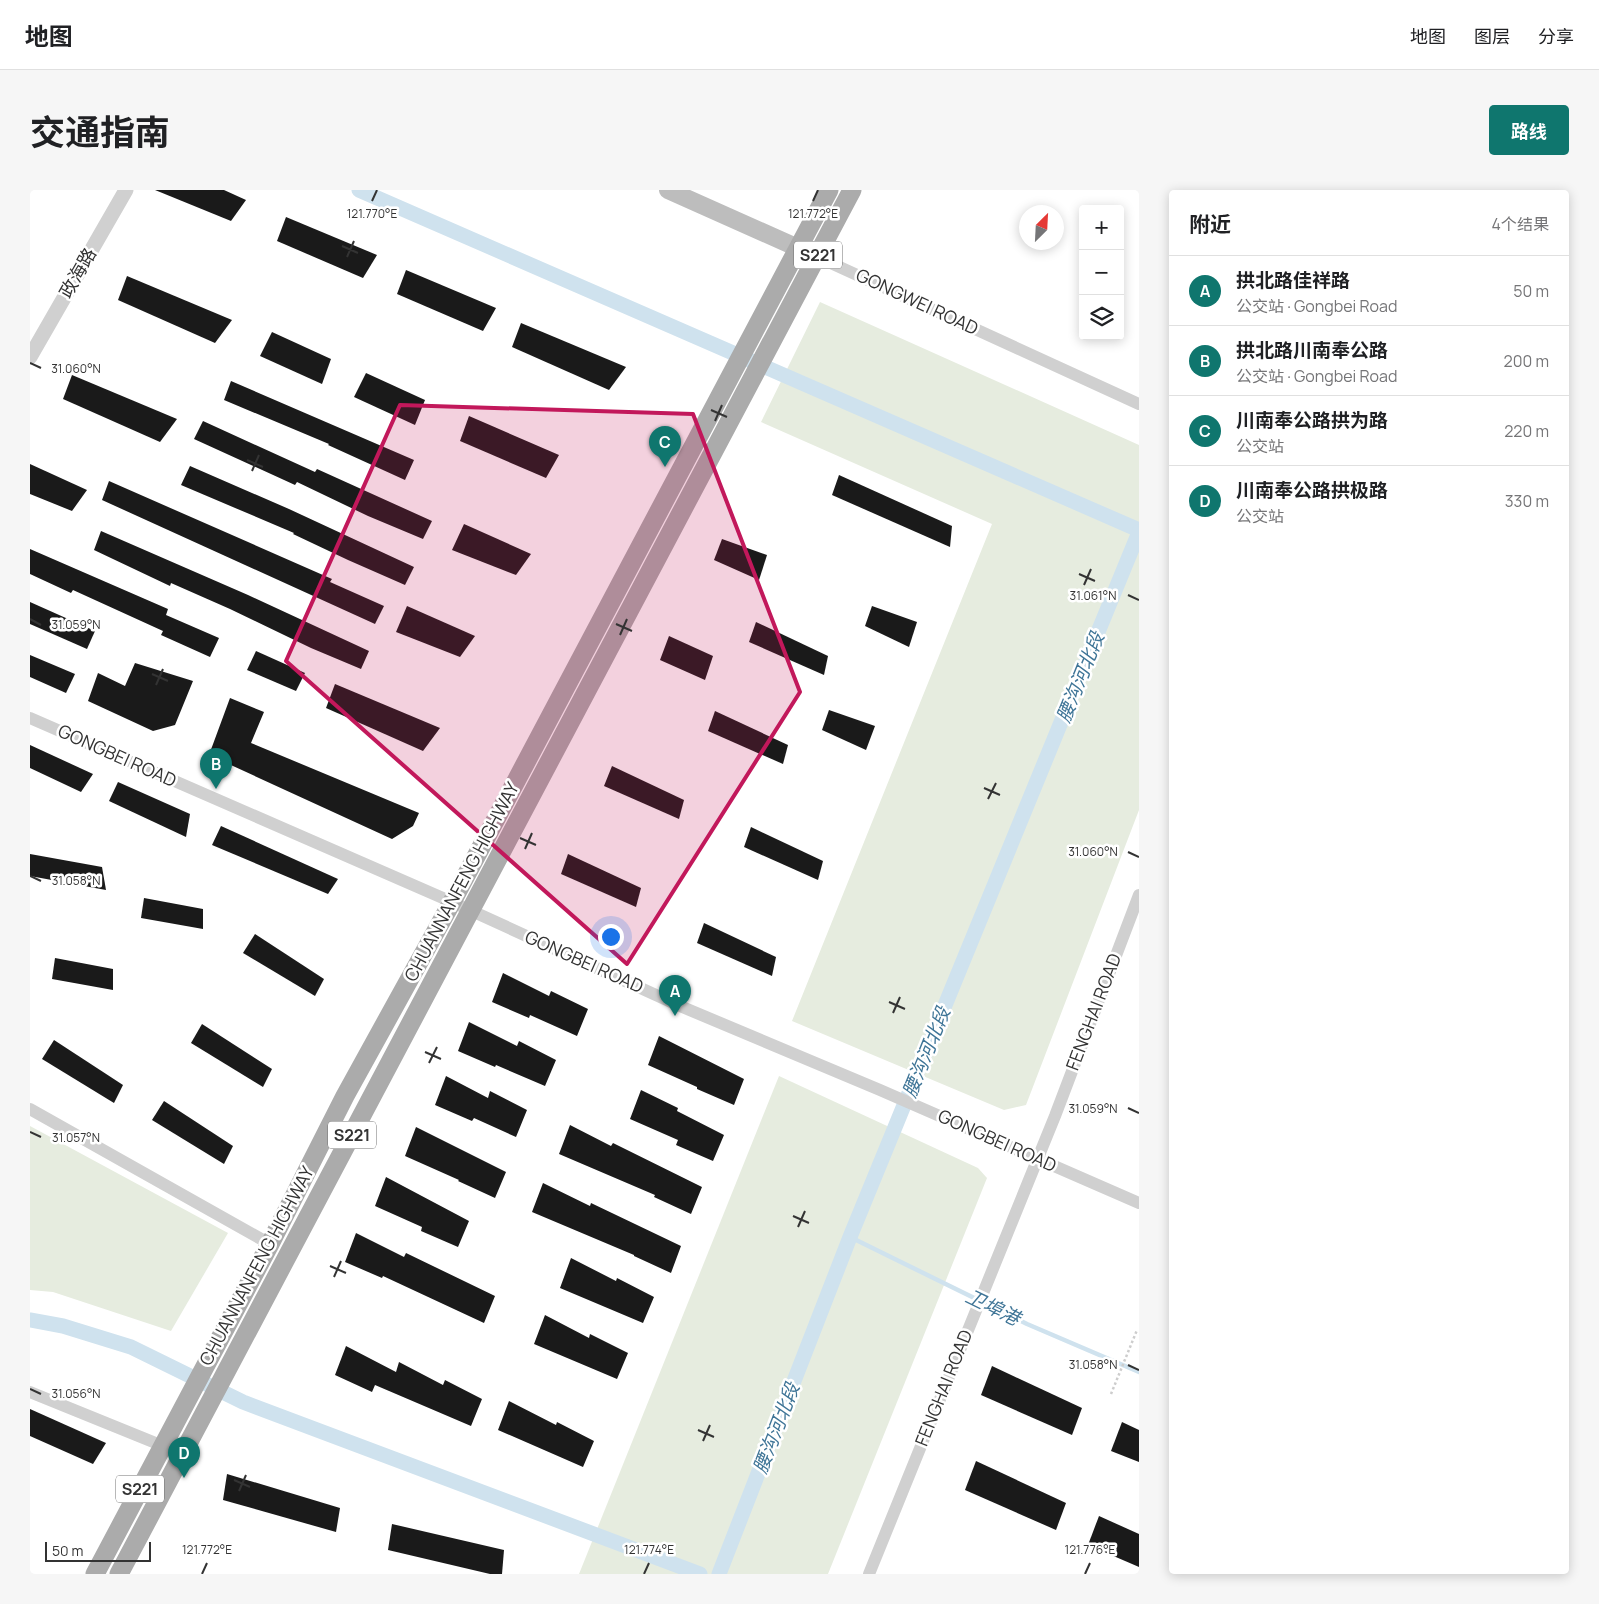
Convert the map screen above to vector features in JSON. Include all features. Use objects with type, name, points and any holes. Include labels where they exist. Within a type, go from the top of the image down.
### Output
[{"type":"main road","name":"GONGWEI ROAD","points":[[668,190],[798,248]]},
{"type":"main road","name":"CHUANNANFENG HIGHWAY","points":[[95,1574],[270,1244],[346,1096],[452,902],[829,190]]},
{"type":"main road","name":"CHUANNANFENG HIGHWAY","points":[[120,1574],[852,190]]},
{"type":"street","name":"政海路","points":[[30,357],[126,190]]},
{"type":"street","name":"GONGWEI ROAD","points":[[798,248],[1138,404]]},
{"type":"street","name":"GONGBEI ROAD","points":[[30,718],[452,902],[680,1006],[936,1114],[1139,1203]]},
{"type":"street","name":"FENGHAI ROAD","points":[[869,1574],[1038,1159],[1139,895]]},
{"type":"street","points":[[30,1109],[270,1244]]},
{"type":"street","points":[[30,1392],[162,1446]]},
{"type":"path","points":[[1111,1394],[1137,1330]]},
{"type":"highlighted area","points":[[400,405],[693,414],[800,692],[627,964],[286,661]]},
{"type":"shaded area","points":[[820,302],[1139,445],[1139,810],[1026,1105],[1004,1110],[792,1021],[992,524],[761,422]]},
{"type":"shaded area","points":[[779,1076],[978,1168],[987,1178],[828,1574],[579,1574]]},
{"type":"shaded area","points":[[30,1126],[228,1233],[171,1331],[53,1292],[30,1290]]},
{"type":"building","points":[[155,190],[224,190],[246,200],[231,221]]},
{"type":"building","points":[[286,217],[377,255],[363,278],[277,241]]},
{"type":"building","points":[[406,270],[496,308],[483,331],[397,294]]},
{"type":"building","points":[[127,276],[232,320],[215,343],[118,300]]},
{"type":"building","points":[[521,323],[626,367],[609,390],[512,347]]},
{"type":"building","points":[[272,332],[331,359],[322,384],[260,356]]},
{"type":"building","points":[[366,373],[425,400],[415,425],[354,397]]},
{"type":"building","points":[[72,375],[177,419],[160,442],[63,399]]},
{"type":"building","points":[[231,381],[414,460],[405,480],[329,444],[224,400]]},
{"type":"building","points":[[469,416],[559,455],[546,478],[460,441]]},
{"type":"building","points":[[203,421],[315,472],[317,469],[432,521],[423,539],[368,516],[297,482],[295,485],[194,439]]},
{"type":"building","points":[[30,464],[87,490],[72,511],[30,494]]},
{"type":"building","points":[[190,466],[414,567],[405,585],[348,560],[294,533],[181,485]]},
{"type":"building","points":[[839,475],[952,526],[950,547],[832,495]]},
{"type":"building","points":[[109,481],[332,579],[330,582],[384,606],[375,624],[102,500]]},
{"type":"building","points":[[464,524],[531,554],[516,575],[452,550]]},
{"type":"building","points":[[101,531],[248,595],[369,651],[361,669],[171,583],[170,586],[94,550]]},
{"type":"building","points":[[722,539],[767,555],[759,580],[714,560]]},
{"type":"building","points":[[30,549],[168,609],[166,615],[219,638],[210,657],[161,635],[163,631],[73,590],[71,593],[30,574]]},
{"type":"building","points":[[30,602],[95,631],[87,649],[30,624]]},
{"type":"building","points":[[407,606],[475,636],[460,657],[396,632]]},
{"type":"building","points":[[872,606],[917,622],[909,647],[865,626]]},
{"type":"building","points":[[756,622],[828,656],[824,675],[749,642]]},
{"type":"building","points":[[669,636],[713,656],[705,680],[660,660]]},
{"type":"building","points":[[256,651],[305,673],[296,691],[247,670]]},
{"type":"building","points":[[30,655],[75,674],[66,693],[30,677]]},
{"type":"building","points":[[135,663],[193,681],[175,725],[153,731],[88,701],[98,673],[125,686]]},
{"type":"building","points":[[335,684],[440,728],[423,751],[326,708]]},
{"type":"building","points":[[230,698],[264,712],[251,743],[419,813],[413,826],[392,839],[209,755]]},
{"type":"building","points":[[829,710],[875,726],[866,750],[822,730]]},
{"type":"building","points":[[715,711],[788,745],[783,764],[708,731]]},
{"type":"building","points":[[30,745],[93,774],[81,792],[30,768]]},
{"type":"building","points":[[612,766],[684,800],[679,819],[604,786]]},
{"type":"building","points":[[118,782],[190,814],[186,837],[109,801]]},
{"type":"building","points":[[221,826],[338,879],[328,894],[212,845]]},
{"type":"building","points":[[751,827],[823,861],[818,880],[744,847]]},
{"type":"building","points":[[30,854],[102,867],[106,890],[30,876]]},
{"type":"building","points":[[568,854],[641,888],[636,907],[561,874]]},
{"type":"building","points":[[144,898],[203,909],[203,929],[141,918]]},
{"type":"building","points":[[704,923],[776,957],[772,976],[697,943]]},
{"type":"building","points":[[255,934],[324,979],[315,996],[243,953]]},
{"type":"building","points":[[55,958],[113,969],[113,990],[52,979]]},
{"type":"building","points":[[503,973],[549,996],[551,991],[588,1009],[577,1036],[530,1015],[529,1018],[492,1002]]},
{"type":"building","points":[[469,1022],[517,1046],[519,1041],[556,1060],[545,1086],[458,1051]]},
{"type":"building","points":[[202,1024],[272,1069],[263,1087],[191,1043]]},
{"type":"building","points":[[659,1036],[744,1079],[734,1105],[648,1065]]},
{"type":"building","points":[[54,1040],[123,1085],[114,1103],[42,1059]]},
{"type":"building","points":[[446,1076],[488,1098],[490,1091],[527,1110],[516,1137],[474,1118],[472,1121],[435,1105]]},
{"type":"building","points":[[641,1090],[678,1108],[677,1111],[724,1135],[713,1161],[676,1145],[678,1140],[630,1119]]},
{"type":"building","points":[[164,1101],[233,1146],[224,1164],[152,1120]]},
{"type":"building","points":[[570,1125],[611,1146],[613,1143],[702,1187],[691,1214],[654,1197],[655,1195],[559,1154]]},
{"type":"building","points":[[416,1127],[506,1172],[495,1198],[405,1156]]},
{"type":"building","points":[[386,1177],[469,1221],[458,1247],[421,1231],[422,1227],[375,1206]]},
{"type":"building","points":[[543,1183],[590,1206],[591,1203],[681,1246],[671,1273],[634,1255],[532,1212]]},
{"type":"building","points":[[356,1233],[404,1257],[406,1253],[495,1296],[484,1323],[383,1276],[382,1278],[345,1262]]},
{"type":"building","points":[[571,1258],[616,1281],[617,1278],[654,1297],[643,1323],[560,1288]]},
{"type":"building","points":[[545,1315],[589,1338],[590,1334],[628,1353],[617,1379],[534,1344]]},
{"type":"building","points":[[346,1346],[396,1372],[399,1362],[443,1385],[445,1380],[482,1399],[471,1426],[375,1385],[372,1392],[335,1375]]},
{"type":"building","points":[[992,1366],[1082,1408],[1072,1435],[981,1395]]},
{"type":"building","points":[[509,1401],[556,1425],[557,1422],[594,1441],[583,1467],[498,1430]]},
{"type":"building","points":[[30,1409],[106,1443],[93,1464],[30,1436]]},
{"type":"building","points":[[1122,1422],[1139,1430],[1139,1462],[1111,1451]]},
{"type":"building","points":[[976,1461],[1066,1503],[1056,1530],[965,1490]]},
{"type":"building","points":[[227,1474],[340,1508],[336,1532],[223,1500]]},
{"type":"building","points":[[1099,1516],[1139,1534],[1139,1567],[1088,1545]]},
{"type":"building","points":[[392,1524],[504,1550],[502,1574],[490,1574],[388,1550]]},
{"type":"waterway","points":[[359,190],[1139,530]]},
{"type":"waterway","name":"腰沟河北段","points":[[719,1574],[850,1237],[1139,532]]},
{"type":"waterway","name":"卫埠港","points":[[850,1237],[1027,1324],[1139,1372]]},
{"type":"waterway","points":[[30,1320],[63,1326],[131,1347],[243,1402],[700,1574]]},
{"type":"place","name":"川南奉公路拱为路","points":[[665,467]]},
{"type":"place","name":"拱北路川南奉公路","points":[[216,789]]},
{"type":"place","name":"拱北路佳祥路","points":[[675,1016]]},
{"type":"place","name":"川南奉公路拱极路","points":[[184,1478]]}]
